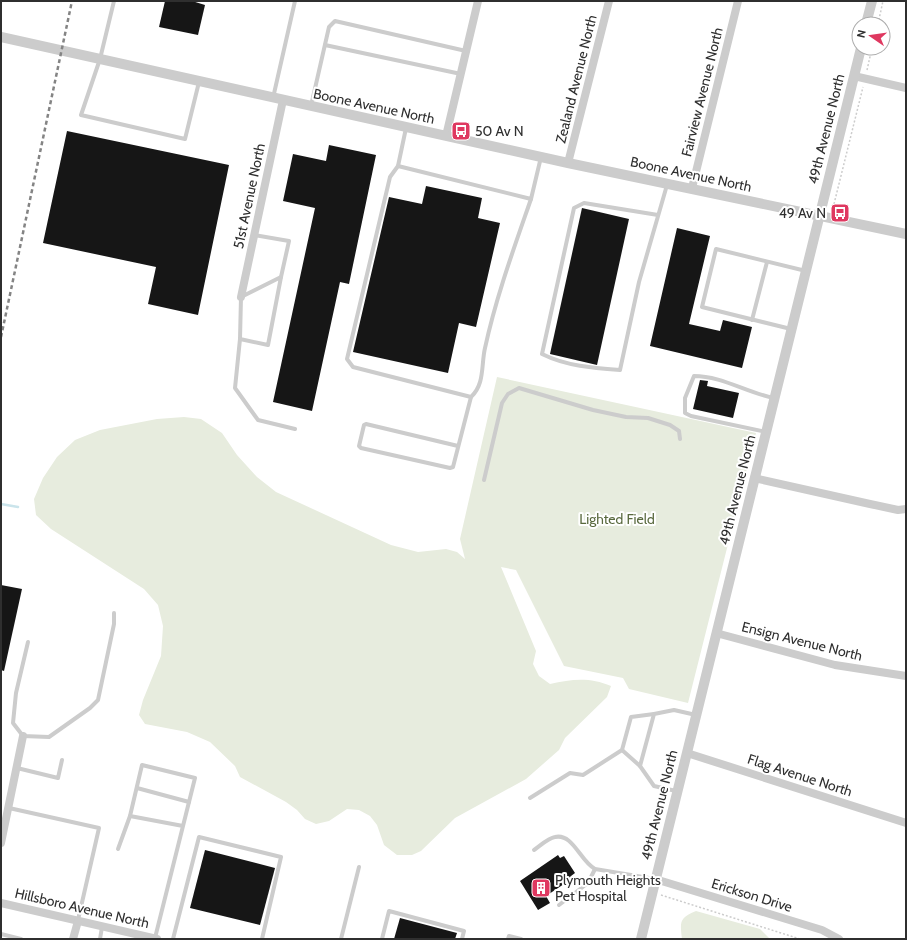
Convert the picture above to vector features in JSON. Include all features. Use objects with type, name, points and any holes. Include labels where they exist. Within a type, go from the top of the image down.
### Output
[{"type":"street","points":[[446,136],[478,1]]},
{"type":"street","name":"Zealand Avenue North","points":[[568,163],[609,1]]},
{"type":"street","name":"Fairview Avenue North","points":[[692,188],[738,1]]},
{"type":"street","points":[[868,16],[872,1]]},
{"type":"street","name":"Boone Avenue North","points":[[1,37],[568,163],[906,234]]},
{"type":"street","name":"49th Avenue North","points":[[641,939],[858,56]]},
{"type":"street","points":[[854,76],[906,88]]},
{"type":"street","name":"51st Avenue North","points":[[241,297],[254,235],[278,99]]},
{"type":"street","points":[[754,478],[898,510],[906,509]]},
{"type":"street","name":"Ensign Avenue North","points":[[716,633],[835,665],[906,676]]},
{"type":"street","points":[[1,843],[24,736]]},
{"type":"street","name":"Flag Avenue North","points":[[687,753],[906,823]]},
{"type":"street","name":"Erickson Drive","points":[[655,879],[822,930],[839,939]]},
{"type":"street","name":"Hillsboro Avenue North","points":[[1,903],[156,939]]},
{"type":"street","points":[[73,939],[78,921]]},
{"type":"lane","points":[[114,1],[100,59],[81,115],[185,139],[199,82]]},
{"type":"lane","points":[[278,99],[295,1]]},
{"type":"lane","points":[[311,106],[329,27],[335,21],[466,51]]},
{"type":"lane","points":[[325,44],[461,74]]},
{"type":"lane","points":[[406,127],[398,166],[390,178],[347,359],[353,367],[471,397]]},
{"type":"lane","points":[[458,446],[366,424],[364,425],[360,446],[361,448],[450,468],[453,467],[471,397],[479,390],[485,349],[500,289],[531,199],[541,156]]},
{"type":"lane","points":[[398,166],[531,199]]},
{"type":"lane","points":[[658,215],[584,203],[574,208],[542,354],[552,359],[590,368],[620,370],[639,282],[658,215],[667,183]]},
{"type":"lane","points":[[240,339],[268,345],[289,241],[254,235]]},
{"type":"lane","points":[[791,329],[702,307],[716,249],[806,271]]},
{"type":"lane","points":[[752,320],[767,262]]},
{"type":"lane","points":[[281,277],[241,297],[240,339],[235,388],[258,420],[295,429]]},
{"type":"lane","points":[[766,432],[691,416],[686,413],[686,398],[694,376],[700,376],[712,378],[774,398]]},
{"type":"lane","points":[[484,480],[502,403],[508,394],[519,388],[593,410],[626,417],[648,418],[670,425],[679,431],[680,439]]},
{"type":"lane","points":[[28,642],[16,693],[13,724],[24,736],[49,737],[90,708],[98,700],[114,624],[114,613]]},
{"type":"lane","points":[[530,798],[570,773],[583,775],[622,750],[631,717],[674,710],[696,715]]},
{"type":"lane","points":[[640,766],[654,714]]},
{"type":"lane","points":[[622,750],[640,766],[654,786],[677,792]]},
{"type":"lane","points":[[17,768],[58,778],[62,760]]},
{"type":"lane","points":[[118,849],[130,816],[142,765],[195,778],[156,939]]},
{"type":"lane","points":[[137,788],[189,802]]},
{"type":"lane","points":[[8,808],[99,828],[78,921]]},
{"type":"lane","points":[[130,816],[183,826]]},
{"type":"lane","points":[[173,939],[199,837],[281,857],[262,939]]},
{"type":"lane","points":[[534,850],[554,837],[560,837],[570,841],[587,865],[595,869],[655,879]]},
{"type":"lane","points":[[342,939],[359,867]]},
{"type":"lane","points":[[559,905],[588,884],[595,869]]},
{"type":"lane","points":[[382,939],[389,911],[464,931],[462,939]]},
{"type":"lane","points":[[100,939],[102,927]]},
{"type":"lane","points":[[1,934],[21,939]]},
{"type":"lane","points":[[508,939],[509,936],[521,939]]},
{"type":"path","points":[[880,16],[883,1]]},
{"type":"path","points":[[834,204],[870,56]]},
{"type":"path","points":[[661,895],[800,939]]},
{"type":"green space","name":"Lighted Field","points":[[497,377],[756,433],[688,703],[629,689],[623,678],[564,666],[516,570],[501,567],[536,651],[533,664],[539,676],[550,684],[566,681],[588,680],[611,686],[607,697],[565,738],[559,750],[526,779],[455,818],[421,851],[412,855],[397,855],[384,845],[377,825],[370,816],[359,810],[347,809],[329,821],[316,824],[305,819],[297,810],[286,802],[240,777],[235,766],[210,742],[187,732],[145,724],[139,715],[143,700],[161,656],[163,626],[158,605],[144,589],[51,529],[36,515],[34,499],[43,478],[57,457],[75,440],[100,430],[157,419],[184,417],[201,419],[222,433],[237,455],[257,477],[276,492],[391,545],[418,552],[446,549],[457,552],[465,559],[460,539]]},
{"type":"green space","points":[[696,911],[760,929],[770,939],[682,939],[682,921],[686,916]]},
{"type":"building","points":[[165,1],[192,1],[205,5],[198,35],[159,27]]},
{"type":"building","points":[[67,131],[229,165],[198,315],[148,304],[156,267],[43,243]]},
{"type":"building","points":[[329,145],[376,155],[349,284],[340,282],[312,411],[273,402],[315,208],[283,201],[293,154],[326,161]]},
{"type":"building","points":[[426,186],[482,198],[478,218],[500,223],[476,327],[459,323],[448,373],[353,352],[389,197],[422,204]]},
{"type":"building","points":[[582,208],[629,219],[597,365],[550,354]]},
{"type":"building","points":[[677,228],[710,236],[689,324],[720,331],[723,320],[752,327],[742,368],[650,346]]},
{"type":"building","points":[[700,380],[708,381],[707,386],[739,393],[733,418],[693,409]]},
{"type":"building","points":[[1,585],[22,589],[4,671],[1,670]]},
{"type":"building","points":[[205,850],[275,868],[260,925],[190,908]]},
{"type":"building","name":"Plymouth Heights Pet Hospital","points":[[558,855],[560,858],[564,856],[575,873],[571,876],[573,878],[546,896],[550,903],[538,910],[520,881]]},
{"type":"building","points":[[400,918],[457,933],[455,939],[394,939]]},
{"type":"waterway","points":[[1,504],[18,507]]},
{"type":"railway","points":[[1,337],[72,1]]},
{"type":"place","name":"50 Av N","points":[[461,131]]},
{"type":"place","name":"49 Av N","points":[[840,213]]},
{"type":"place","name":"Plymouth Heights Pet Hospital","points":[[541,888]]}]
